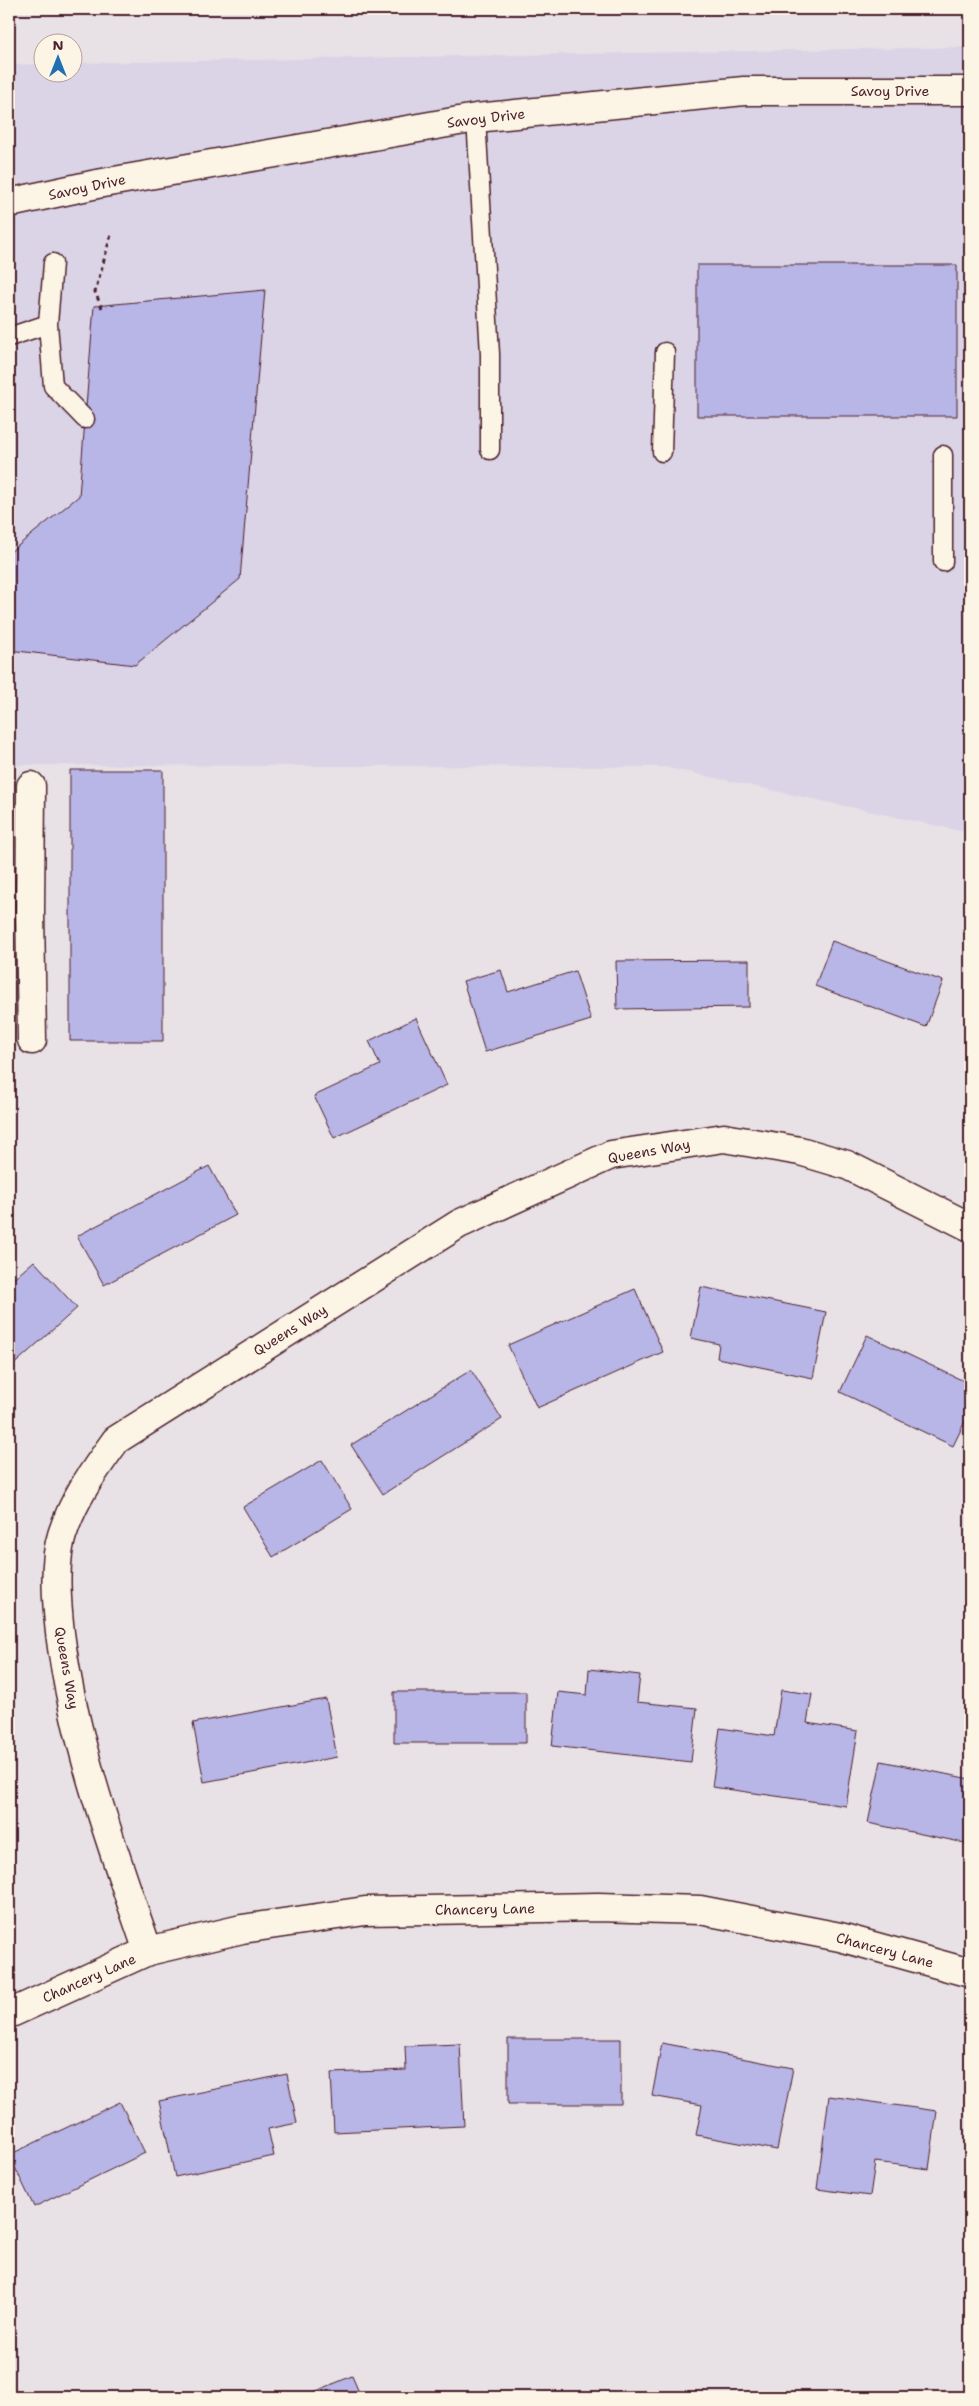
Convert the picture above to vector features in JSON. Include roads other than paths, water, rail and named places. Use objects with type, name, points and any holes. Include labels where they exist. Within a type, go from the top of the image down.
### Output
[{"type":"street","name":"Savoy Drive","points":[[9,203],[97,184],[476,118],[744,91],[970,91]]},
{"type":"street","points":[[31,786],[19,912],[32,1040]]},
{"type":"street","name":"Queens Way","points":[[148,1951],[96,1802],[66,1681],[55,1594],[61,1537],[80,1490],[116,1440],[459,1224],[611,1155],[724,1138],[800,1151],[847,1166],[970,1227]]},
{"type":"street","name":"Chancery Lane","points":[[9,2014],[148,1951],[242,1929],[365,1911],[598,1907],[700,1910],[840,1937],[970,1973]]},
{"type":"lane","points":[[476,118],[490,354],[490,450]]},
{"type":"lane","points":[[53,263],[48,324],[53,386],[85,419]]},
{"type":"lane","points":[[9,337],[48,324]]},
{"type":"lane","points":[[662,452],[665,352]]},
{"type":"lane","points":[[943,455],[943,562]]}]
